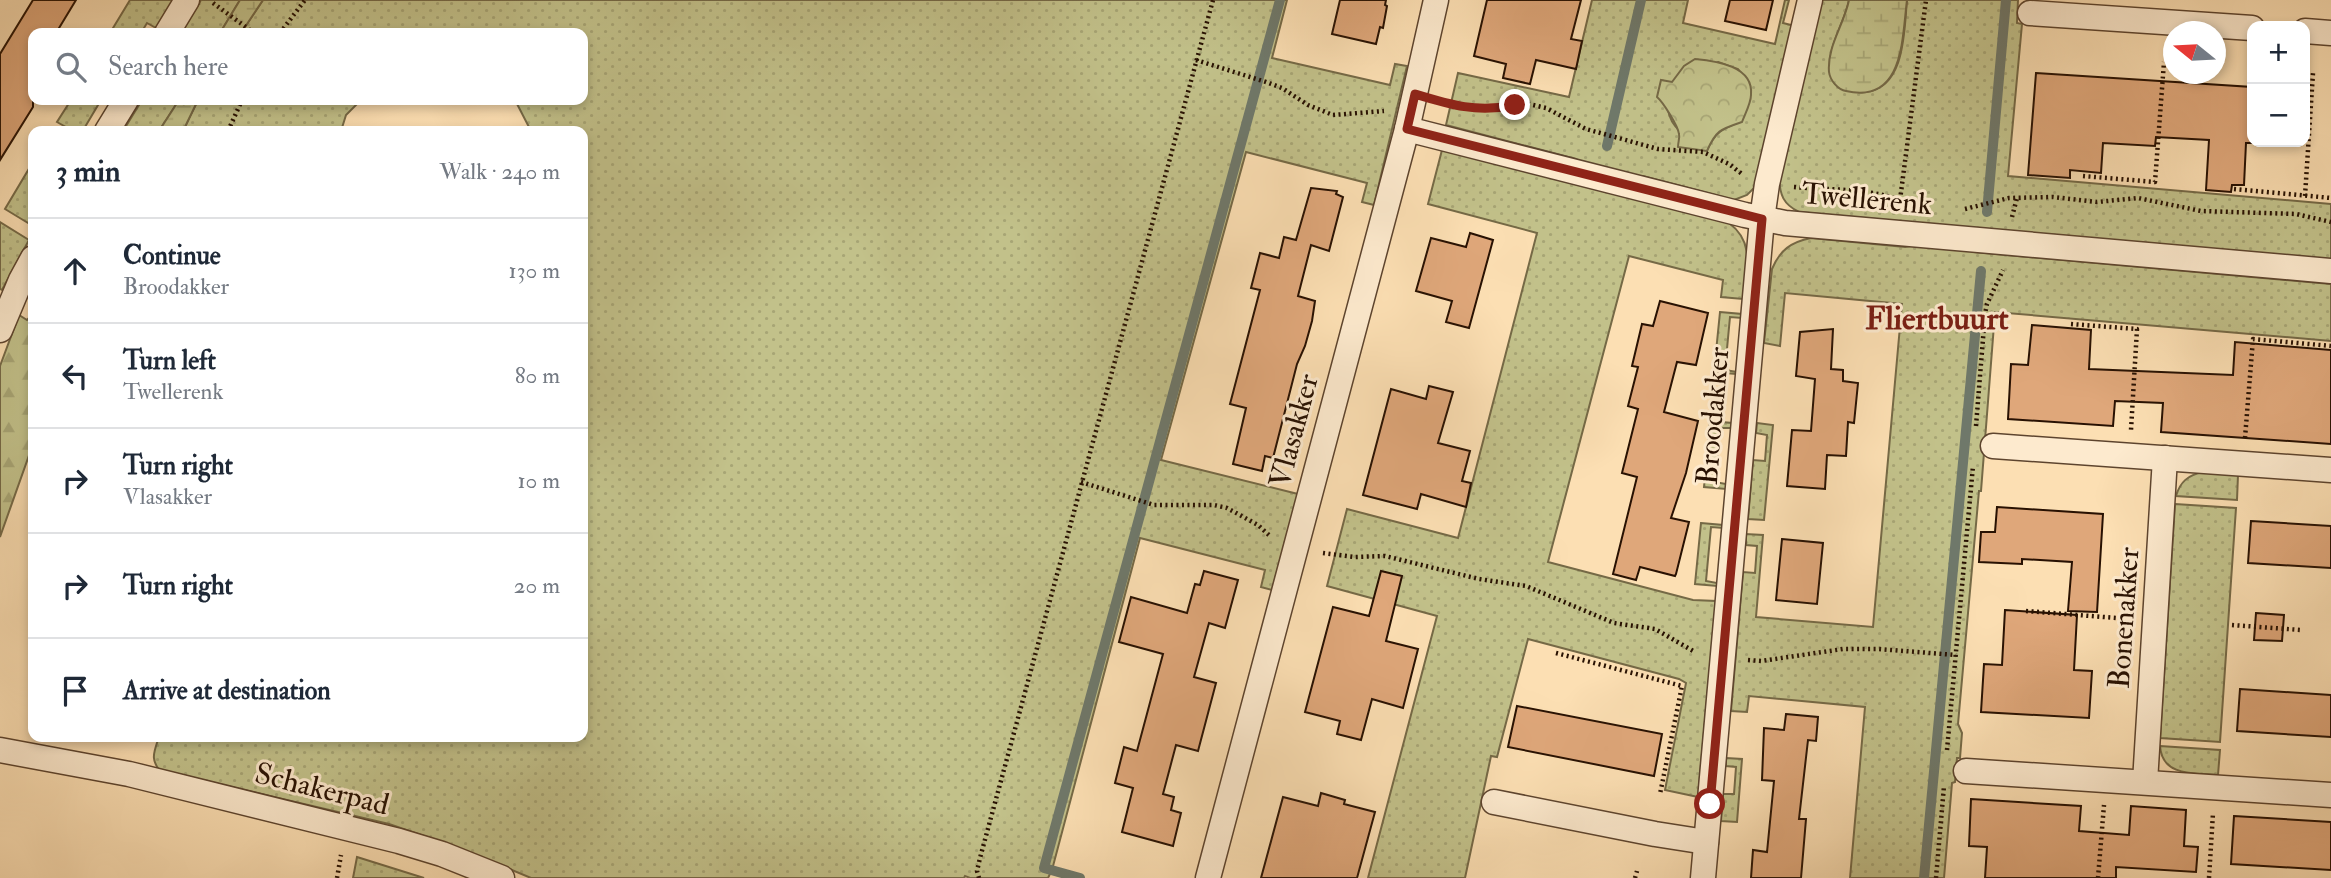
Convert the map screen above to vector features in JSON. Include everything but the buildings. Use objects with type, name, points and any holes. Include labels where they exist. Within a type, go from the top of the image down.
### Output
[{"type":"street","points":[[170,28],[187,0]]},
{"type":"street","name":"Vlasakker","points":[[1208,878],[1411,113],[1436,0]]},
{"type":"street","name":"Broodakker","points":[[1703,878],[1762,219],[1810,0]]},
{"type":"street","points":[[2030,13],[2247,28]]},
{"type":"street","points":[[2310,31],[2331,33]]},
{"type":"street","points":[[110,126],[123,105]]},
{"type":"street","name":"Twellerenk","points":[[1411,113],[1762,219],[1809,226],[2331,271]]},
{"type":"street","points":[[0,330],[28,267]]},
{"type":"street","points":[[1981,446],[2331,470]]},
{"type":"street","name":"Bonenakker","points":[[2145,782],[2165,458]]},
{"type":"street","name":"Schakerpad","points":[[0,750],[129,774],[399,841],[502,878]]},
{"type":"street","points":[[1957,763],[2105,780],[2331,795]]},
{"type":"street","points":[[1494,802],[1706,842]]},
{"type":"path","points":[[284,28],[305,0]]},
{"type":"path","points":[[979,878],[979,858],[1213,0]]},
{"type":"path","points":[[1900,200],[1926,0]]},
{"type":"path","points":[[221,9],[247,28]]},
{"type":"path","points":[[1196,60],[1266,82],[1308,106],[1333,115],[1495,109],[1529,104],[1546,108],[1586,129],[1622,138]]},
{"type":"path","points":[[2305,195],[2313,72]]},
{"type":"path","points":[[2083,176],[2155,182],[2163,75]]},
{"type":"path","points":[[230,126],[240,105]]},
{"type":"path","points":[[2234,189],[2331,198]]},
{"type":"path","points":[[1974,207],[2018,198],[2053,197],[2097,202],[2138,198],[2201,211],[2296,214],[2331,222]]},
{"type":"path","points":[[1957,763],[1953,655],[1981,446],[1985,314],[2003,271],[2011,219],[2018,198]]},
{"type":"path","points":[[2071,324],[2137,329],[2130,456]]},
{"type":"path","points":[[2243,463],[2253,339],[2331,346]]},
{"type":"path","points":[[1081,482],[1154,505],[1214,505],[1227,508],[1258,525],[1273,539],[1331,555],[1385,556],[1479,579],[1526,586],[1614,623],[1655,629],[1696,652],[1723,659],[1760,661],[1843,649],[1953,655]]},
{"type":"path","points":[[2026,611],[2155,620]]},
{"type":"path","points":[[2232,625],[2301,630]]},
{"type":"path","points":[[1556,653],[1682,686],[1660,794]]},
{"type":"path","points":[[2098,878],[2105,780]]},
{"type":"path","points":[[1936,878],[1945,783]]},
{"type":"path","points":[[2208,878],[2215,787]]},
{"type":"path","points":[[337,878],[342,848]]},
{"type":"path","points":[[1636,878],[1637,871]]},
{"type":"green space","points":[[130,0],[174,0],[156,28],[147,23],[144,28],[113,28]]},
{"type":"green space","points":[[201,0],[240,0],[223,28],[184,28]]},
{"type":"green space","points":[[240,0],[263,0],[244,28],[223,28]]},
{"type":"green space","points":[[263,0],[1287,0],[1272,58],[1390,85],[1395,64],[1407,66],[1374,205],[1362,202],[1367,183],[1246,152],[1161,460],[1298,494],[1272,590],[1261,587],[1265,570],[1140,538],[1048,878],[531,878],[459,848],[389,824],[181,775],[163,775],[154,757],[157,742],[588,742],[588,126],[528,126],[518,105],[588,105],[588,28],[244,28]]},
{"type":"green space","points":[[1592,0],[1688,0],[1683,23],[1775,44],[1785,0],[1789,0],[1783,23],[1795,26],[1757,185],[1747,195],[1734,200],[1643,176],[1608,172],[1576,159],[1446,125],[1458,73],[1569,97]],"holes":[[[1718,62],[1738,69],[1749,83],[1742,121],[1720,131],[1707,150],[1683,134],[1672,122],[1668,105],[1672,84],[1675,79]]]},
{"type":"green space","points":[[1820,0],[1849,0],[1831,53],[1831,74],[1835,84],[1866,92],[1879,88],[1889,80],[1896,68],[1903,41],[1907,0],[2018,0],[2017,23],[2022,24],[2008,176],[2331,204],[2331,260],[1799,212],[1783,198],[1779,178]]},
{"type":"green space","points":[[1849,0],[1907,0],[1904,32],[1896,65],[1879,88],[1865,92],[1840,89],[1829,72],[1833,44]]},
{"type":"green space","points":[[1695,59],[1732,67],[1746,77],[1750,85],[1750,101],[1742,122],[1720,131],[1707,151],[1678,147],[1678,130],[1657,97],[1661,80],[1672,82],[1684,66]]},
{"type":"green space","points":[[68,105],[98,105],[86,126],[64,126],[57,122]]},
{"type":"green space","points":[[139,105],[176,105],[162,126],[126,126]]},
{"type":"green space","points":[[176,105],[196,105],[185,126],[162,126]]},
{"type":"green space","points":[[196,105],[356,105],[346,115],[343,126],[185,126]]},
{"type":"green space","points":[[1442,150],[1729,223],[1743,239],[1747,267],[1743,299],[1721,297],[1723,280],[1629,256],[1548,562],[1693,600],[1716,601],[1698,797],[1665,790],[1686,683],[1528,639],[1497,757],[1491,756],[1465,878],[1368,878],[1437,616],[1327,586],[1347,509],[1458,538],[1537,233],[1428,204]]},
{"type":"green space","points":[[28,170],[28,223],[5,209]]},
{"type":"green space","points":[[0,222],[28,242],[2,290]]},
{"type":"green space","points":[[1811,238],[1905,247],[1940,245],[1974,252],[2331,284],[2331,341],[1995,312],[1958,724],[1962,733],[1960,758],[1957,758],[1955,782],[1952,783],[1944,878],[1850,878],[1865,707],[1749,696],[1747,712],[1731,711],[1743,572],[1755,573],[1757,546],[1746,545],[1746,534],[1763,535],[1756,617],[1873,627],[1902,304],[1785,293],[1780,346],[1764,343],[1772,269],[1787,248]]},
{"type":"green space","points":[[1720,312],[1742,314],[1742,318],[1730,317],[1725,370],[1737,372],[1736,374],[1714,372]]},
{"type":"green space","points":[[19,315],[27,320],[28,458],[0,537],[0,366]]},
{"type":"green space","points":[[1710,421],[1732,423],[1731,428],[1720,428],[1715,482],[1726,484],[1726,489],[1704,487]]},
{"type":"green space","points":[[1757,423],[1773,425],[1764,520],[1748,519],[1753,460],[1765,461],[1767,435],[1756,433]]},
{"type":"green space","points":[[2203,472],[2238,475],[2237,500],[2176,496],[2185,480]]},
{"type":"green space","points":[[2175,504],[2236,508],[2220,742],[2160,738]]},
{"type":"green space","points":[[1701,523],[1723,525],[1723,528],[1711,527],[1706,581],[1717,583],[1717,586],[1695,584]]},
{"type":"green space","points":[[2160,746],[2220,750],[2218,775],[2190,773],[2173,768],[2162,756]]},
{"type":"green space","points":[[1726,758],[1742,759],[1737,822],[1721,821],[1723,794],[1734,794],[1736,767],[1726,766]]},
{"type":"green space","points":[[357,857],[424,878],[353,878]]},
{"type":"waterway","points":[[1080,878],[1044,868],[1280,0]]},
{"type":"waterway","points":[[1607,146],[1641,0]]},
{"type":"waterway","points":[[1987,212],[2006,0]]},
{"type":"waterway","points":[[1924,878],[1981,271]]},
{"type":"district","name":"Fliertbuurt","points":[[1937,319]]},
{"type":"route","points":[[1515,105],[1495,109],[1471,109],[1415,94],[1407,129],[1762,219],[1710,804]]}]
